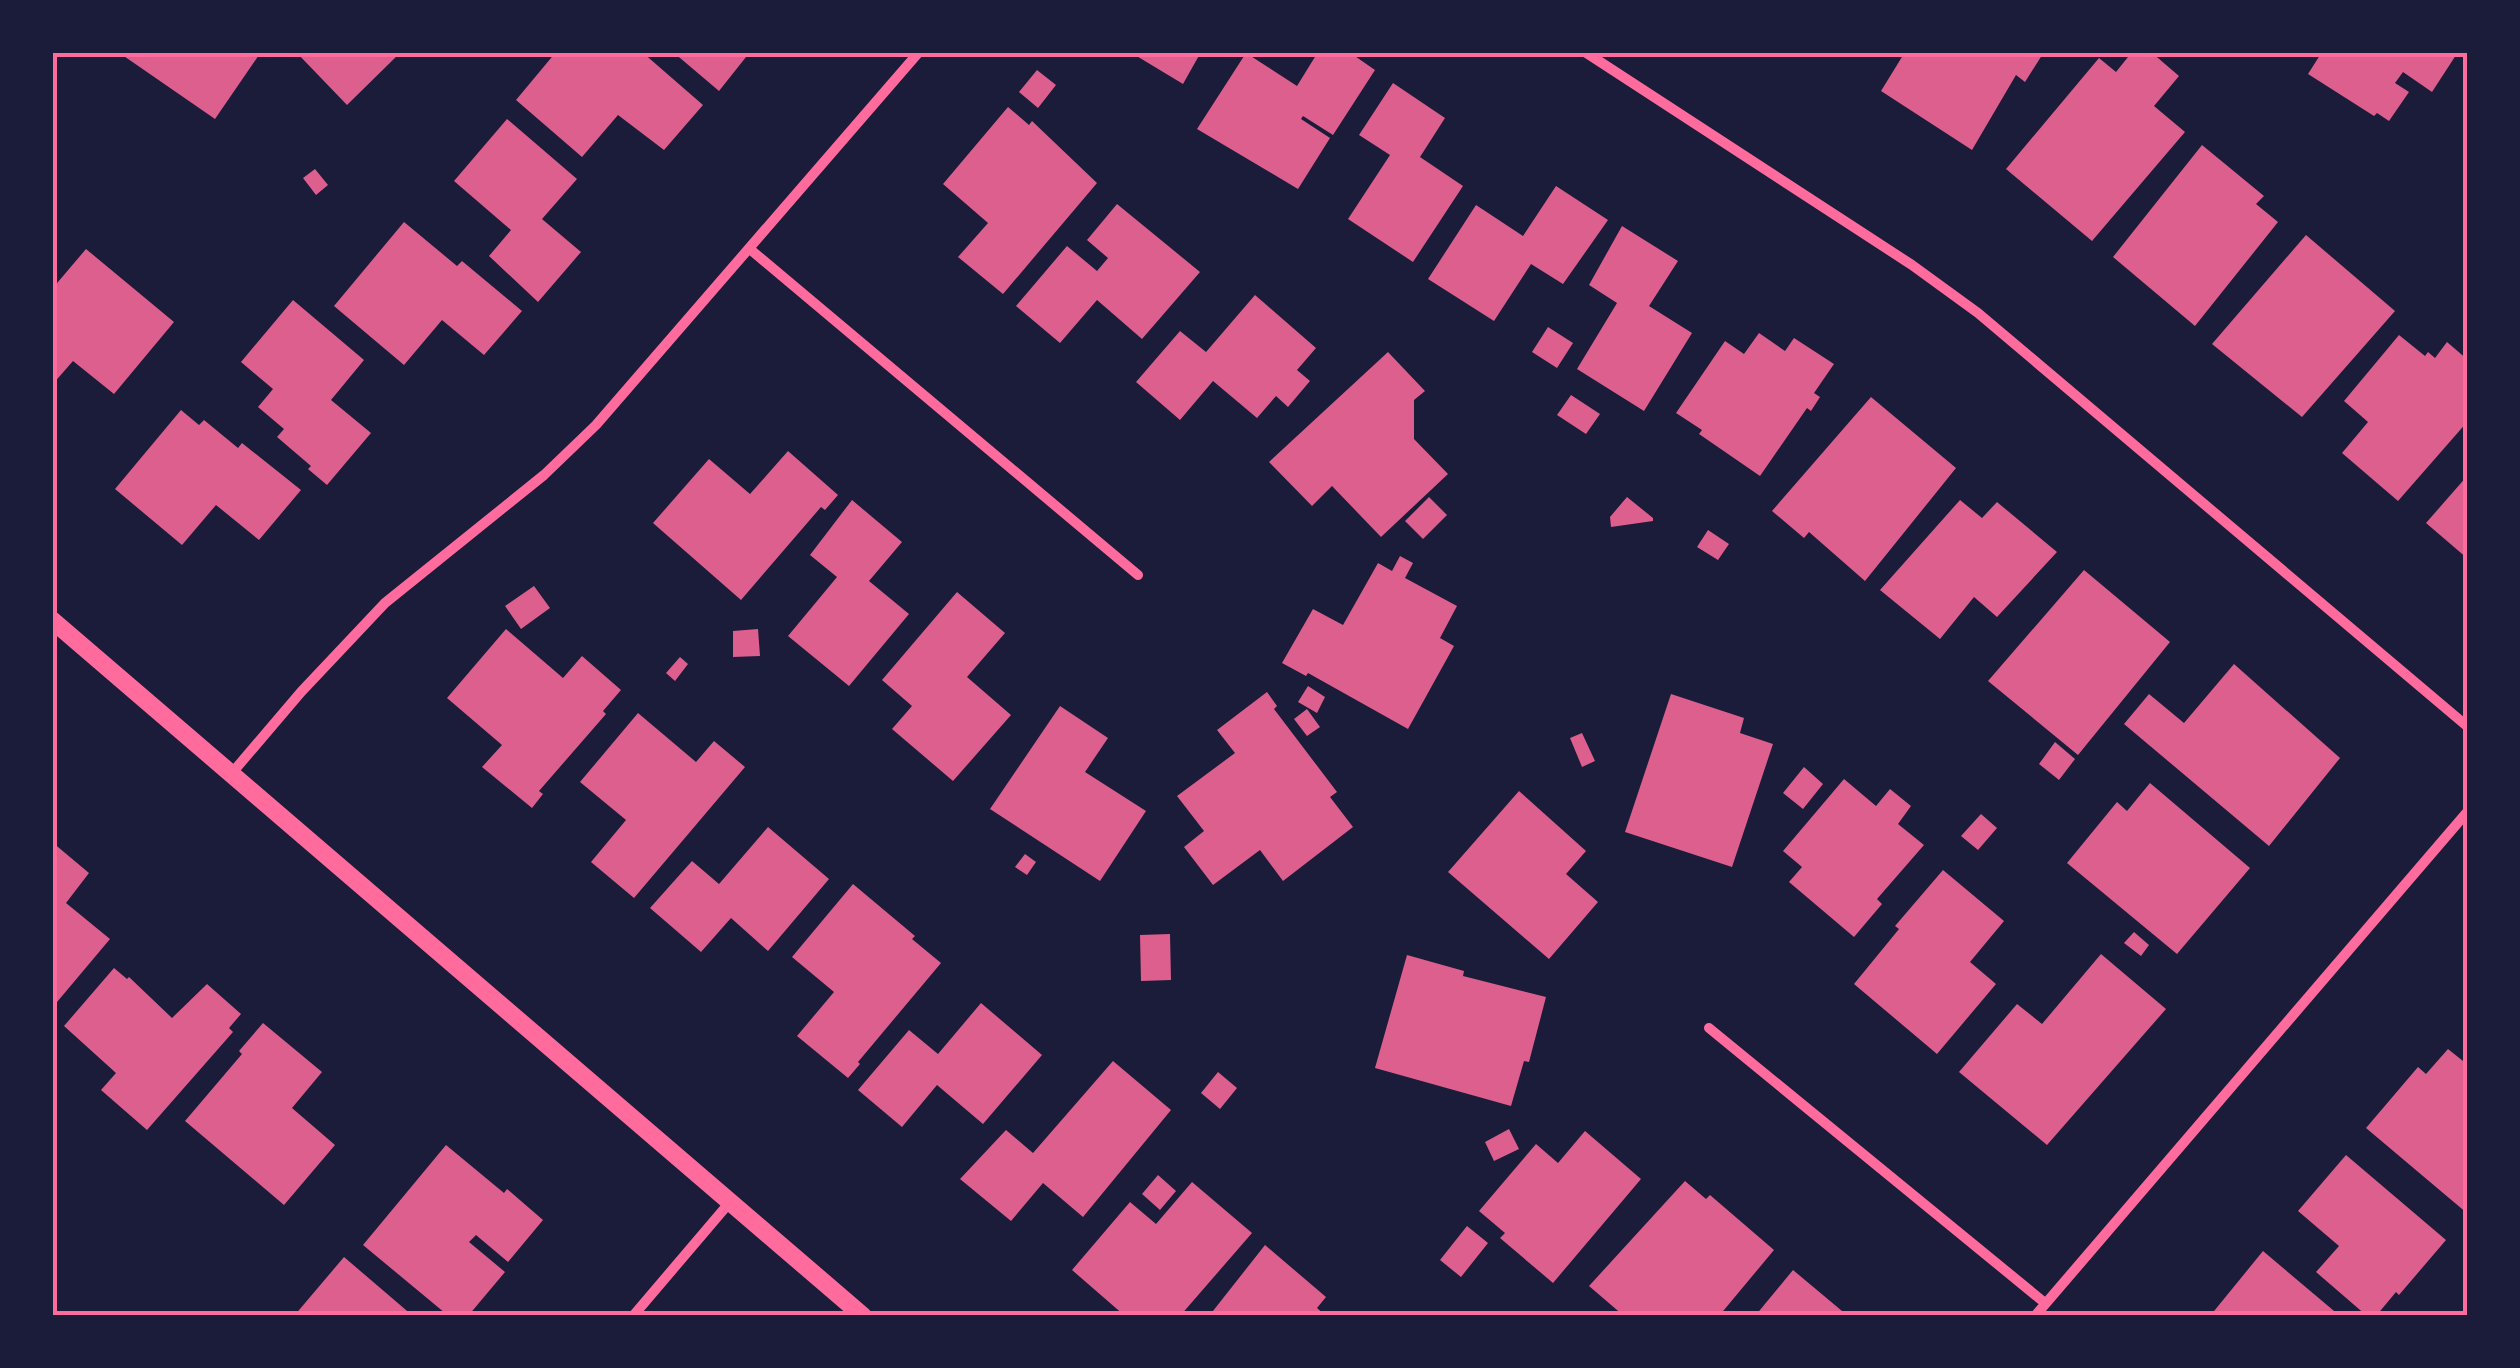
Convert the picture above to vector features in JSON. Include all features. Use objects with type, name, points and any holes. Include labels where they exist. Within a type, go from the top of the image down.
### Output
[{"type":"street","points":[[232,773],[385,603],[544,475],[596,426],[919,52]]},
{"type":"street","points":[[1584,52],[1912,264],[1978,313],[2468,727]]},
{"type":"street","points":[[751,250],[1138,575]]},
{"type":"street","points":[[52,620],[864,1316]]},
{"type":"street","points":[[2034,1316],[2468,811]]},
{"type":"street","points":[[1709,1028],[2045,1303]]},
{"type":"street","points":[[633,1316],[730,1202]]},
{"type":"building","points":[[118,52],[261,52],[215,119]]},
{"type":"building","points":[[296,52],[401,52],[347,105]]},
{"type":"building","points":[[556,52],[642,52],[703,105],[664,150],[618,115],[582,157],[516,100]]},
{"type":"building","points":[[673,52],[750,52],[719,91]]},
{"type":"building","points":[[1130,52],[1201,52],[1183,84]]},
{"type":"building","points":[[1318,52],[1349,52],[1375,70],[1333,135],[1303,116],[1301,119],[1330,138],[1298,189],[1197,129],[1246,53],[1297,86]]},
{"type":"building","points":[[1905,52],[2044,52],[2025,82],[2016,75],[1972,150],[1881,91]]},
{"type":"building","points":[[2132,52],[2151,52],[2179,76],[2154,106],[2185,132],[2092,241],[2006,169],[2099,58],[2116,72]]},
{"type":"building","points":[[2322,52],[2458,52],[2432,92],[2403,72],[2395,83],[2409,92],[2389,121],[2377,113],[2374,116],[2308,74]]},
{"type":"building","points":[[1037,70],[1056,85],[1038,108],[1019,92]]},
{"type":"building","points":[[1393,83],[1445,118],[1420,157],[1463,186],[1413,262],[1348,219],[1390,155],[1359,135]]},
{"type":"building","points":[[1008,107],[1029,125],[1032,121],[1097,183],[1003,294],[958,257],[988,223],[943,184]]},
{"type":"building","points":[[507,119],[577,179],[542,219],[581,252],[538,302],[489,256],[511,230],[454,181]]},
{"type":"building","points":[[2202,145],[2264,196],[2256,204],[2278,222],[2195,326],[2113,257]]},
{"type":"building","points":[[315,169],[328,185],[316,195],[303,178]]},
{"type":"building","points":[[1556,186],[1608,220],[1563,284],[1531,264],[1494,321],[1428,279],[1476,205],[1523,236]]},
{"type":"building","points":[[1117,204],[1200,272],[1142,339],[1097,300],[1060,343],[1016,306],[1067,246],[1097,271],[1108,258],[1087,240]]},
{"type":"building","points":[[404,222],[457,266],[462,261],[522,311],[484,355],[442,320],[404,365],[334,306]]},
{"type":"building","points":[[1622,226],[1678,261],[1649,306],[1692,333],[1644,411],[1577,369],[1617,303],[1589,285]]},
{"type":"building","points":[[2306,235],[2395,311],[2302,417],[2212,344]]},
{"type":"building","points":[[86,249],[174,322],[114,394],[73,361],[52,385],[52,289]]},
{"type":"building","points":[[1255,295],[1316,348],[1297,370],[1310,381],[1288,407],[1276,396],[1257,418],[1213,381],[1180,420],[1136,382],[1180,331],[1206,352]]},
{"type":"building","points":[[293,300],[364,360],[331,400],[371,433],[327,485],[277,437],[284,429],[258,407],[273,389],[241,362]]},
{"type":"building","points":[[1548,327],[1573,343],[1557,368],[1532,352]]},
{"type":"building","points":[[1759,333],[1785,351],[1794,338],[1834,364],[1814,393],[1820,397],[1811,411],[1807,408],[1760,476],[1676,413],[1725,341],[1744,354]]},
{"type":"building","points":[[2399,335],[2425,356],[2428,352],[2435,358],[2447,342],[2468,360],[2468,421],[2398,501],[2342,453],[2368,422],[2344,401]]},
{"type":"building","points":[[1388,352],[1425,391],[1414,400],[1414,439],[1448,474],[1381,537],[1332,486],[1312,506],[1269,462]]},
{"type":"building","points":[[1571,395],[1600,414],[1586,434],[1557,415]]},
{"type":"building","points":[[1871,397],[1956,468],[1865,581],[1809,532],[1804,538],[1772,511]]},
{"type":"building","points":[[181,410],[199,425],[204,420],[238,448],[242,443],[301,490],[259,540],[216,505],[182,545],[115,489]]},
{"type":"building","points":[[788,451],[838,495],[825,510],[821,507],[741,600],[653,523],[709,459],[750,494]]},
{"type":"building","points":[[2468,475],[2468,559],[2426,523]]},
{"type":"building","points":[[1429,497],[1447,515],[1423,539],[1405,521]]},
{"type":"building","points":[[1627,497],[1653,521],[1611,527],[1610,517]]},
{"type":"building","points":[[852,500],[902,542],[869,581],[909,614],[849,686],[788,636],[837,577],[810,555]]},
{"type":"building","points":[[1960,500],[1982,518],[1997,502],[2057,552],[1997,617],[1974,597],[1940,639],[1880,590]]},
{"type":"building","points":[[1708,530],[1729,544],[1718,560],[1697,547]]},
{"type":"building","points":[[1400,556],[1413,563],[1405,578],[1457,606],[1440,638],[1454,646],[1408,729],[1308,673],[1306,676],[1282,663],[1313,609],[1343,625],[1378,563],[1392,571]]},
{"type":"building","points":[[2084,570],[2170,642],[2078,755],[1988,681]]},
{"type":"building","points":[[534,586],[550,608],[521,629],[505,606]]},
{"type":"building","points":[[957,592],[1005,633],[967,677],[1011,715],[953,781],[892,729],[912,706],[882,680]]},
{"type":"building","points":[[506,629],[563,678],[582,656],[621,690],[603,711],[606,714],[539,791],[543,794],[532,808],[482,767],[502,745],[447,698]]},
{"type":"building","points":[[758,629],[760,656],[733,657],[733,631]]},
{"type":"building","points":[[680,657],[688,664],[675,681],[666,673]]},
{"type":"building","points":[[2234,664],[2340,758],[2269,846],[2124,724],[2149,694],[2184,723]]},
{"type":"building","points":[[1308,686],[1325,697],[1317,713],[1298,702]]},
{"type":"building","points":[[1267,692],[1277,706],[1274,709],[1337,792],[1330,797],[1353,827],[1283,881],[1260,850],[1213,885],[1184,847],[1204,831],[1177,796],[1235,753],[1217,730]]},
{"type":"building","points":[[1671,694],[1744,718],[1740,733],[1773,744],[1732,867],[1625,832]]},
{"type":"building","points":[[1060,706],[1108,738],[1085,772],[1146,811],[1100,881],[990,809]]},
{"type":"building","points":[[1307,709],[1320,727],[1307,736],[1294,719]]},
{"type":"building","points":[[638,713],[696,762],[714,741],[745,767],[634,898],[591,862],[626,820],[580,782]]},
{"type":"building","points":[[1582,733],[1595,761],[1582,767],[1570,738]]},
{"type":"building","points":[[2055,742],[2075,759],[2059,780],[2039,764]]},
{"type":"building","points":[[1804,767],[1823,784],[1803,809],[1783,793]]},
{"type":"building","points":[[1844,779],[1876,806],[1890,789],[1911,806],[1898,824],[1924,845],[1877,899],[1882,904],[1854,937],[1789,882],[1802,867],[1783,851]]},
{"type":"building","points":[[2150,783],[2250,868],[2177,954],[2067,863],[2117,802],[2127,811]]},
{"type":"building","points":[[1519,791],[1586,851],[1566,874],[1598,902],[1549,959],[1448,872]]},
{"type":"building","points":[[1981,814],[1997,828],[1978,850],[1961,836]]},
{"type":"building","points":[[768,827],[829,879],[768,951],[731,918],[701,952],[650,908],[692,861],[719,884]]},
{"type":"building","points":[[52,842],[89,873],[66,903],[110,939],[52,1008]]},
{"type":"building","points":[[1025,854],[1036,862],[1027,875],[1015,867]]},
{"type":"building","points":[[1943,870],[2004,921],[1970,962],[1996,984],[1937,1054],[1854,984],[1899,929],[1895,926]]},
{"type":"building","points":[[853,884],[941,963],[848,1078],[797,1036],[834,992],[792,957]]},
{"type":"building","points":[[2134,932],[2149,945],[2141,956],[2124,943]]},
{"type":"building","points":[[1170,934],[1171,980],[1141,981],[1140,935]]},
{"type":"building","points":[[2101,954],[2166,1009],[2047,1145],[1959,1072],[2017,1004],[2042,1024]]},
{"type":"building","points":[[1407,955],[1464,971],[1463,976],[1546,997],[1529,1062],[1524,1061],[1511,1106],[1375,1068]]},
{"type":"building","points":[[114,968],[172,1018],[207,984],[241,1014],[229,1028],[233,1032],[147,1130],[101,1090],[116,1073],[64,1026]]},
{"type":"building","points":[[981,1003],[1042,1055],[983,1124],[937,1085],[902,1127],[858,1090],[909,1030],[938,1054]]},
{"type":"building","points":[[263,1023],[322,1072],[292,1108],[335,1145],[284,1205],[185,1121]]},
{"type":"building","points":[[2448,1049],[2468,1065],[2468,1214],[2366,1128],[2418,1067],[2426,1074]]},
{"type":"building","points":[[1113,1061],[1171,1110],[1083,1217],[1043,1183],[1011,1221],[960,1179],[1006,1130],[1033,1153]]},
{"type":"building","points":[[1218,1072],[1237,1088],[1220,1109],[1201,1093]]},
{"type":"building","points":[[1509,1129],[1519,1149],[1494,1161],[1485,1142]]},
{"type":"building","points":[[1585,1131],[1641,1179],[1553,1283],[1500,1238],[1505,1233],[1479,1211],[1536,1144],[1558,1163]]},
{"type":"building","points":[[446,1145],[543,1220],[508,1262],[476,1235],[469,1242],[505,1272],[468,1316],[443,1316],[445,1313],[363,1245]]},
{"type":"building","points":[[2346,1155],[2446,1240],[2376,1316],[2367,1316],[2316,1272],[2339,1246],[2298,1211]]},
{"type":"building","points":[[1158,1175],[1176,1191],[1160,1210],[1142,1194]]},
{"type":"building","points":[[1685,1181],[1706,1199],[1710,1195],[1774,1250],[1719,1316],[1624,1316],[1589,1286]]},
{"type":"building","points":[[1192,1182],[1252,1233],[1180,1316],[1125,1316],[1072,1270],[1130,1202],[1156,1224]]},
{"type":"building","points":[[1467,1226],[1488,1243],[1461,1277],[1440,1260]]},
{"type":"building","points":[[1265,1245],[1326,1297],[1317,1308],[1326,1316],[1209,1316]]},
{"type":"building","points":[[2263,1251],[2340,1316],[2210,1316]]},
{"type":"building","points":[[344,1257],[413,1316],[294,1316]]},
{"type":"building","points":[[1793,1270],[1848,1316],[1755,1316]]}]
